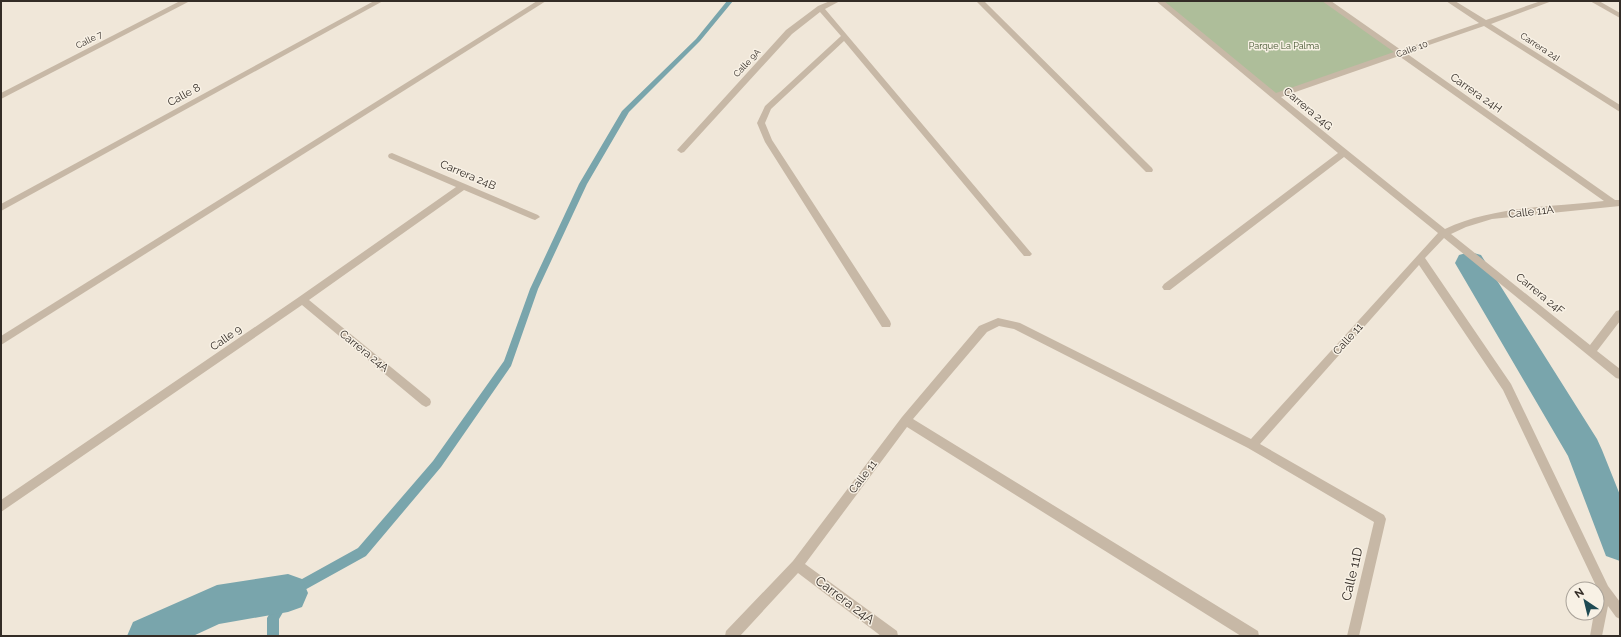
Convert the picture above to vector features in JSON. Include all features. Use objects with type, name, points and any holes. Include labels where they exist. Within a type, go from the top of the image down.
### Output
[{"type":"street","name":"Calle 7","points":[[1,96],[186,1]]},
{"type":"street","name":"Calle 8","points":[[1,208],[365,5],[379,1]]},
{"type":"street","points":[[1,341],[542,1]]},
{"type":"street","name":"Calle 9A","points":[[681,150],[789,32],[820,8],[836,1]]},
{"type":"street","points":[[980,1],[1149,170]]},
{"type":"street","name":"Carrera 24G","points":[[1160,1],[1344,153],[1444,232]]},
{"type":"street","name":"Carrera 24H","points":[[1326,1],[1617,203]]},
{"type":"street","name":"Carrera 24I","points":[[1450,1],[1620,110]]},
{"type":"street","name":"Calle 10","points":[[1276,96],[1484,22],[1548,1]]},
{"type":"street","points":[[1594,1],[1620,16]]},
{"type":"street","points":[[820,8],[1027,254]]},
{"type":"street","points":[[845,36],[768,108],[761,122],[768,140],[886,324]]},
{"type":"street","points":[[1167,288],[1344,153]]},
{"type":"street","name":"Carrera 24B","points":[[392,156],[535,217]]},
{"type":"street","name":"Calle 9","points":[[1,507],[302,300],[464,186]]},
{"type":"street","name":"Calle 11A","points":[[1444,232],[1463,224],[1492,216],[1617,203]]},
{"type":"street","name":"Calle 11","points":[[731,636],[797,565],[906,420],[983,329],[998,322],[1016,326],[1252,445],[1444,232]]},
{"type":"street","name":"Carrera 24F","points":[[1444,232],[1620,375]]},
{"type":"street","points":[[1420,258],[1507,388],[1600,581]]},
{"type":"street","name":"Carrera 24A","points":[[302,300],[426,402]]},
{"type":"street","points":[[1591,351],[1620,314]]},
{"type":"street","points":[[906,420],[1253,636]]},
{"type":"street","name":"Calle 11D","points":[[1252,445],[1380,519],[1353,636]]},
{"type":"street","name":"Carrera 24A","points":[[797,565],[892,636]]},
{"type":"street","points":[[1605,591],[1620,613]]},
{"type":"street","points":[[1596,636],[1599,621]]},
{"type":"green space","name":"Parque La Palma","points":[[1160,1],[1326,1],[1400,53],[1276,96]]},
{"type":"waterway","points":[[273,636],[273,618],[288,593],[362,552],[437,464],[508,363],[534,289],[583,184],[626,111],[698,40],[730,1]]},
{"type":"waterway","points":[[1470,263],[1584,450],[1620,543]]},
{"type":"waterway","points":[[147,636],[217,605],[288,593]]}]
